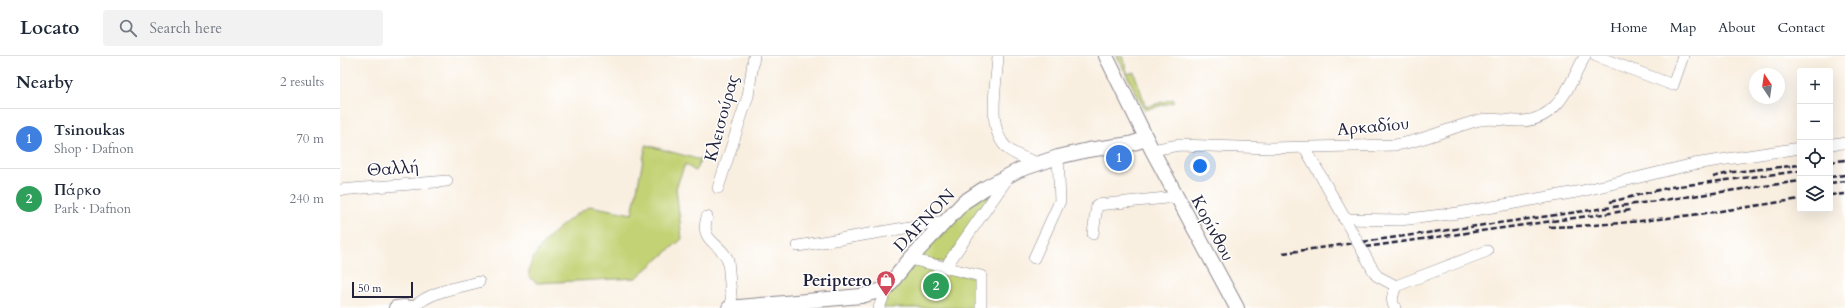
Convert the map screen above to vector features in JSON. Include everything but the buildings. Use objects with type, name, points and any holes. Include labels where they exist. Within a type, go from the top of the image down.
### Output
[{"type":"main road","name":"Κορίνθου","points":[[1106,56],[1176,197],[1237,308]]},
{"type":"main road","name":"DAFNON","points":[[880,291],[946,221],[971,197],[1008,175],[1038,163],[1081,151],[1138,142],[1149,145]]},
{"type":"main road","points":[[729,308],[861,296],[880,291]]},
{"type":"main road","points":[[396,308],[404,306],[412,308]]},
{"type":"street","name":"Κλεισούρας","points":[[718,188],[748,96],[754,56]]},
{"type":"street","points":[[998,56],[994,121],[997,133],[1008,149],[1015,154],[1038,163]]},
{"type":"street","name":"Αρκαδίου","points":[[1149,145],[1305,148],[1408,143],[1482,119],[1515,121],[1535,118],[1546,113],[1561,101],[1585,56]]},
{"type":"street","points":[[1596,56],[1673,85],[1683,56]]},
{"type":"street","points":[[1833,144],[1845,143]]},
{"type":"street","points":[[1305,148],[1377,276],[1396,286],[1487,251]]},
{"type":"street","points":[[1346,222],[1400,220],[1458,213],[1582,191],[1694,164],[1797,148]]},
{"type":"street","points":[[1034,258],[1060,201],[1058,157]]},
{"type":"street","points":[[949,262],[1005,182],[1008,175]]},
{"type":"street","name":"Θαλλή","points":[[340,190],[447,181]]},
{"type":"street","points":[[1093,234],[1097,205],[1176,197]]},
{"type":"street","points":[[708,217],[705,225],[706,235],[726,254],[728,260],[732,308]]},
{"type":"street","points":[[798,246],[946,221]]},
{"type":"street","points":[[910,259],[981,276],[981,308]]},
{"type":"street","points":[[412,308],[422,299],[434,293],[479,282]]},
{"type":"street","points":[[1395,308],[1392,303],[1392,298],[1396,286]]},
{"type":"street","points":[[879,308],[880,291]]},
{"type":"green space","points":[[1117,56],[1122,56],[1128,74],[1134,72],[1146,107],[1173,99],[1174,102],[1145,110]]},
{"type":"green space","points":[[646,145],[701,160],[695,171],[685,164],[676,188],[682,239],[636,278],[537,283],[529,277],[530,267],[534,256],[541,246],[550,236],[581,211],[590,206],[632,214]]},
{"type":"green space","points":[[998,186],[946,263],[919,257],[969,205]]},
{"type":"green space","points":[[911,264],[979,279],[978,308],[883,308],[888,293]]},
{"type":"railway","points":[[1833,162],[1845,160]]},
{"type":"railway","points":[[1713,177],[1733,172],[1797,165]]},
{"type":"railway","points":[[1610,202],[1671,187],[1797,171]]},
{"type":"railway","points":[[1833,177],[1845,175]]},
{"type":"railway","points":[[1283,253],[1797,181]]},
{"type":"railway","points":[[1833,183],[1845,181]]},
{"type":"railway","points":[[1833,195],[1845,194]]},
{"type":"railway","points":[[1549,227],[1644,221],[1797,199]]},
{"type":"railway","points":[[1365,247],[1632,210]]},
{"type":"place","name":"Tsinoukas","points":[[1119,158]]},
{"type":"place","name":"Πάρκο","points":[[936,286]]},
{"type":"place","name":"Periptero","points":[[886,297]]}]
